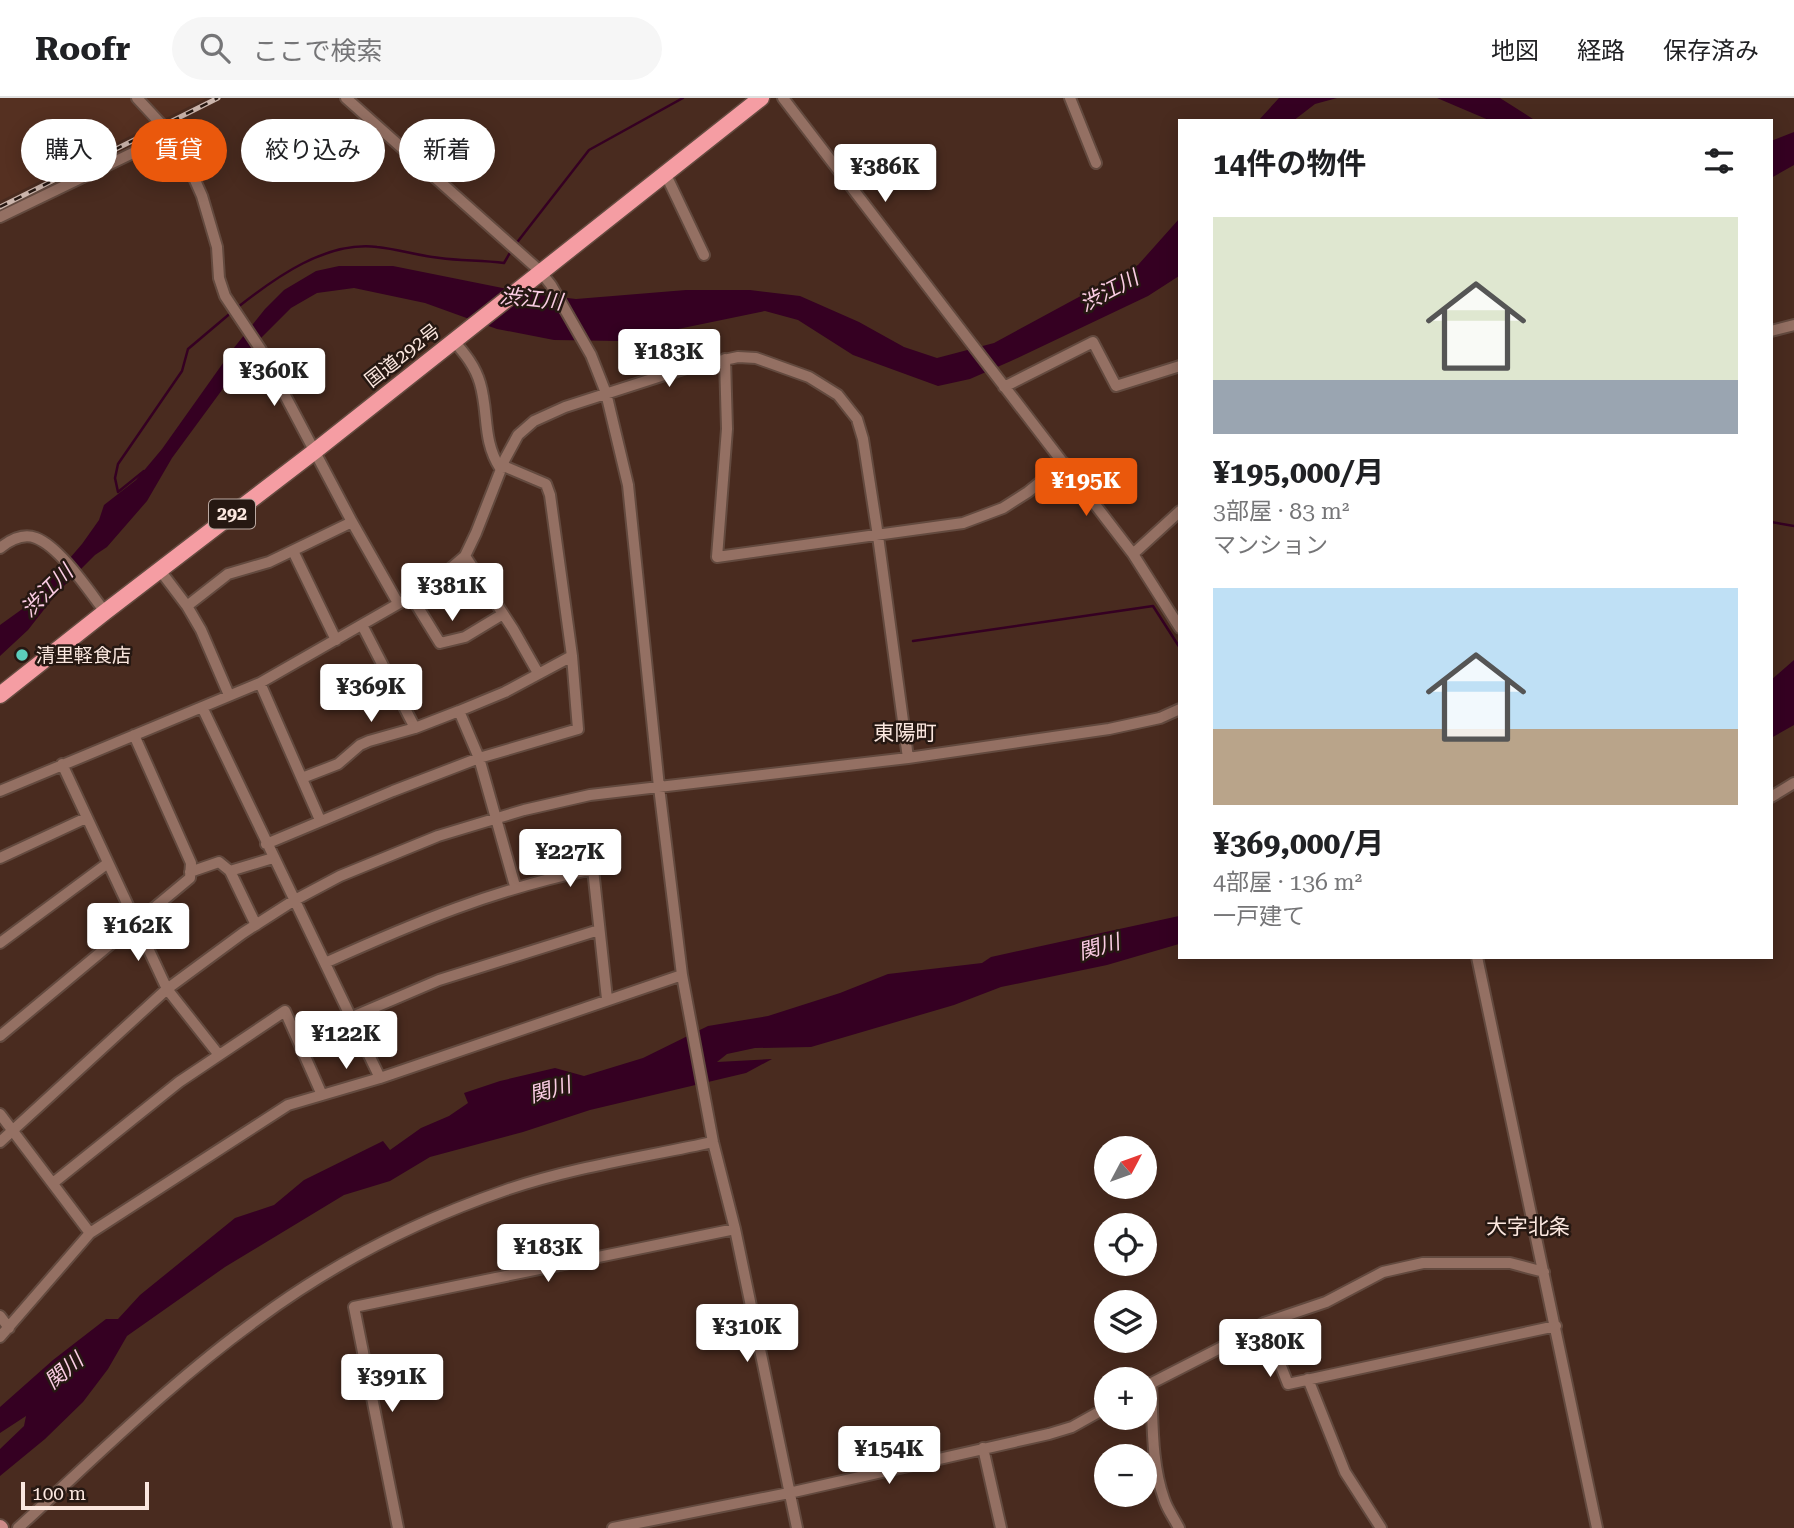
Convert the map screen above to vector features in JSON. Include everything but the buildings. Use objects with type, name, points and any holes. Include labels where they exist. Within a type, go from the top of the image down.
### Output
[{"type":"highway","name":"国道292号","points":[[0,695],[159,569],[315,451],[761,98]]},
{"type":"street","points":[[136,98],[156,119]]},
{"type":"street","points":[[346,98],[540,271],[551,285],[591,355],[606,393],[628,485],[682,979],[713,1142],[735,1229],[797,1528]]},
{"type":"street","points":[[783,98],[1133,554],[1178,625]]},
{"type":"street","points":[[1070,98],[1097,163]]},
{"type":"street","points":[[0,217],[131,153]]},
{"type":"street","points":[[666,175],[704,255]]},
{"type":"street","points":[[195,182],[202,196],[219,257],[219,278],[225,296],[261,350],[398,603]]},
{"type":"street","points":[[1773,330],[1794,325]]},
{"type":"street","points":[[459,337],[480,383],[491,453],[500,468]]},
{"type":"street","points":[[1004,387],[1093,342],[1116,386],[1178,367]]},
{"type":"street","points":[[0,791],[260,683],[431,585],[464,556],[477,533],[500,468],[518,435],[534,421],[606,393],[725,359],[756,358],[809,377],[838,395],[857,419],[863,439],[878,536],[908,758]]},
{"type":"street","points":[[725,359],[727,429],[717,557],[963,523],[1003,508],[1064,463]]},
{"type":"street","points":[[266,844],[479,758],[579,729],[572,656],[546,484],[506,467],[500,468]]},
{"type":"street","points":[[1133,554],[1178,513]]},
{"type":"street","points":[[187,606],[228,574],[269,562],[352,522]]},
{"type":"street","points":[[0,548],[20,537],[35,537],[59,556],[105,612]]},
{"type":"street","points":[[293,551],[336,640]]},
{"type":"street","points":[[464,556],[538,673]]},
{"type":"street","points":[[159,569],[201,630],[229,695]]},
{"type":"street","points":[[411,596],[440,643],[465,636],[503,614]]},
{"type":"street","points":[[362,625],[415,728]]},
{"type":"street","points":[[302,778],[338,764],[369,741],[415,728],[505,692],[572,656]]},
{"type":"street","points":[[260,683],[320,820]]},
{"type":"street","points":[[202,707],[380,1078]]},
{"type":"street","points":[[0,1142],[167,989],[197,965],[293,901],[340,876],[438,836],[496,817],[590,795],[908,758],[1109,730],[1160,718],[1178,710]]},
{"type":"street","points":[[459,711],[479,758],[515,886]]},
{"type":"street","points":[[0,1036],[190,878],[191,863],[134,735]]},
{"type":"street","points":[[62,764],[167,989],[219,1055]]},
{"type":"street","points":[[1773,796],[1794,783]]},
{"type":"street","points":[[0,858],[86,818]]},
{"type":"street","points":[[230,871],[273,858]]},
{"type":"street","points":[[190,872],[219,862],[230,871],[256,925]]},
{"type":"street","points":[[0,943],[108,863]]},
{"type":"street","points":[[325,963],[457,906],[515,886],[593,869],[607,999]]},
{"type":"street","points":[[352,1017],[439,980],[599,930]]},
{"type":"street","points":[[1478,959],[1597,1528]]},
{"type":"street","points":[[0,1336],[90,1233],[288,1105],[380,1078],[607,999],[682,979]]},
{"type":"street","points":[[53,1183],[180,1082],[285,1011],[322,1095]]},
{"type":"street","points":[[0,1114],[90,1233]]},
{"type":"street","points":[[18,1528],[218,1349],[295,1293],[337,1268],[439,1217],[505,1190],[543,1179],[713,1142]]},
{"type":"street","points":[[398,1528],[354,1307],[735,1229]]},
{"type":"street","points":[[1157,1380],[1264,1323],[1326,1302],[1383,1272],[1423,1264],[1510,1263],[1544,1272]]},
{"type":"street","points":[[0,1317],[9,1328]]},
{"type":"street","points":[[1264,1323],[1289,1384],[1556,1326]]},
{"type":"street","points":[[1308,1379],[1345,1472],[1381,1528]]},
{"type":"street","points":[[613,1528],[789,1493],[1072,1427],[1094,1415]]},
{"type":"street","points":[[1152,1430],[1160,1485],[1165,1502],[1179,1528]]},
{"type":"street","points":[[982,1448],[1000,1528]]},
{"type":"shaded area","points":[[0,98],[206,98],[164,119],[131,119],[131,136],[117,142],[117,119],[21,119],[21,182],[38,182],[0,201]]},
{"type":"water","points":[[1279,98],[1337,98],[1315,104],[1296,119],[1260,119]]},
{"type":"water","points":[[1437,98],[1500,98],[1533,119],[1486,119]]},
{"type":"water","points":[[1794,132],[1794,165],[1773,177],[1773,140]]},
{"type":"water","name":"渋江川","points":[[1178,220],[1178,277],[1148,296],[1011,361],[970,379],[938,386],[853,355],[798,320],[765,311],[620,341],[554,340],[497,329],[425,303],[354,288],[317,293],[291,308],[249,350],[172,458],[147,501],[107,547],[95,555],[57,593],[28,630],[0,656],[0,625],[32,602],[82,544],[99,520],[104,505],[136,480],[162,449],[265,309],[284,290],[316,271],[339,266],[393,266],[533,294],[576,299],[686,290],[750,290],[800,296],[859,322],[904,347],[937,358],[994,343],[1138,265]]},
{"type":"water","points":[[1794,660],[1794,725],[1773,737],[1773,678]]},
{"type":"water","name":"関川","points":[[1178,916],[1178,944],[1107,965],[1001,987],[954,1005],[811,1047],[755,1048],[727,1054],[717,1062],[772,1059],[746,1073],[590,1110],[523,1132],[430,1157],[390,1181],[344,1195],[225,1267],[127,1336],[108,1369],[83,1402],[45,1439],[0,1476],[0,1449],[24,1426],[26,1416],[0,1433],[0,1407],[53,1360],[106,1319],[118,1319],[140,1295],[235,1218],[274,1205],[304,1180],[383,1141],[390,1150],[421,1128],[449,1116],[468,1103],[464,1093],[555,1068],[584,1076],[643,1058],[708,1026],[768,1016],[888,974],[982,963],[991,957]]},
{"type":"waterway","points":[[515,245],[589,150],[683,98]]},
{"type":"waterway","points":[[238,307],[285,273],[321,255],[339,250],[377,247],[432,257],[504,263],[511,251]]},
{"type":"waterway","points":[[144,471],[118,492],[115,478],[118,464],[182,371],[188,349],[233,311]]},
{"type":"waterway","points":[[1773,522],[1794,526]]},
{"type":"waterway","points":[[913,641],[1153,606],[1178,645]]},
{"type":"railway","points":[[0,207],[218,98]]},
{"type":"place","name":"清里軽食店","points":[[22,655]]},
{"type":"district","name":"東陽町","points":[[905,733]]},
{"type":"district","name":"大字北条","points":[[1528,1227]]}]
